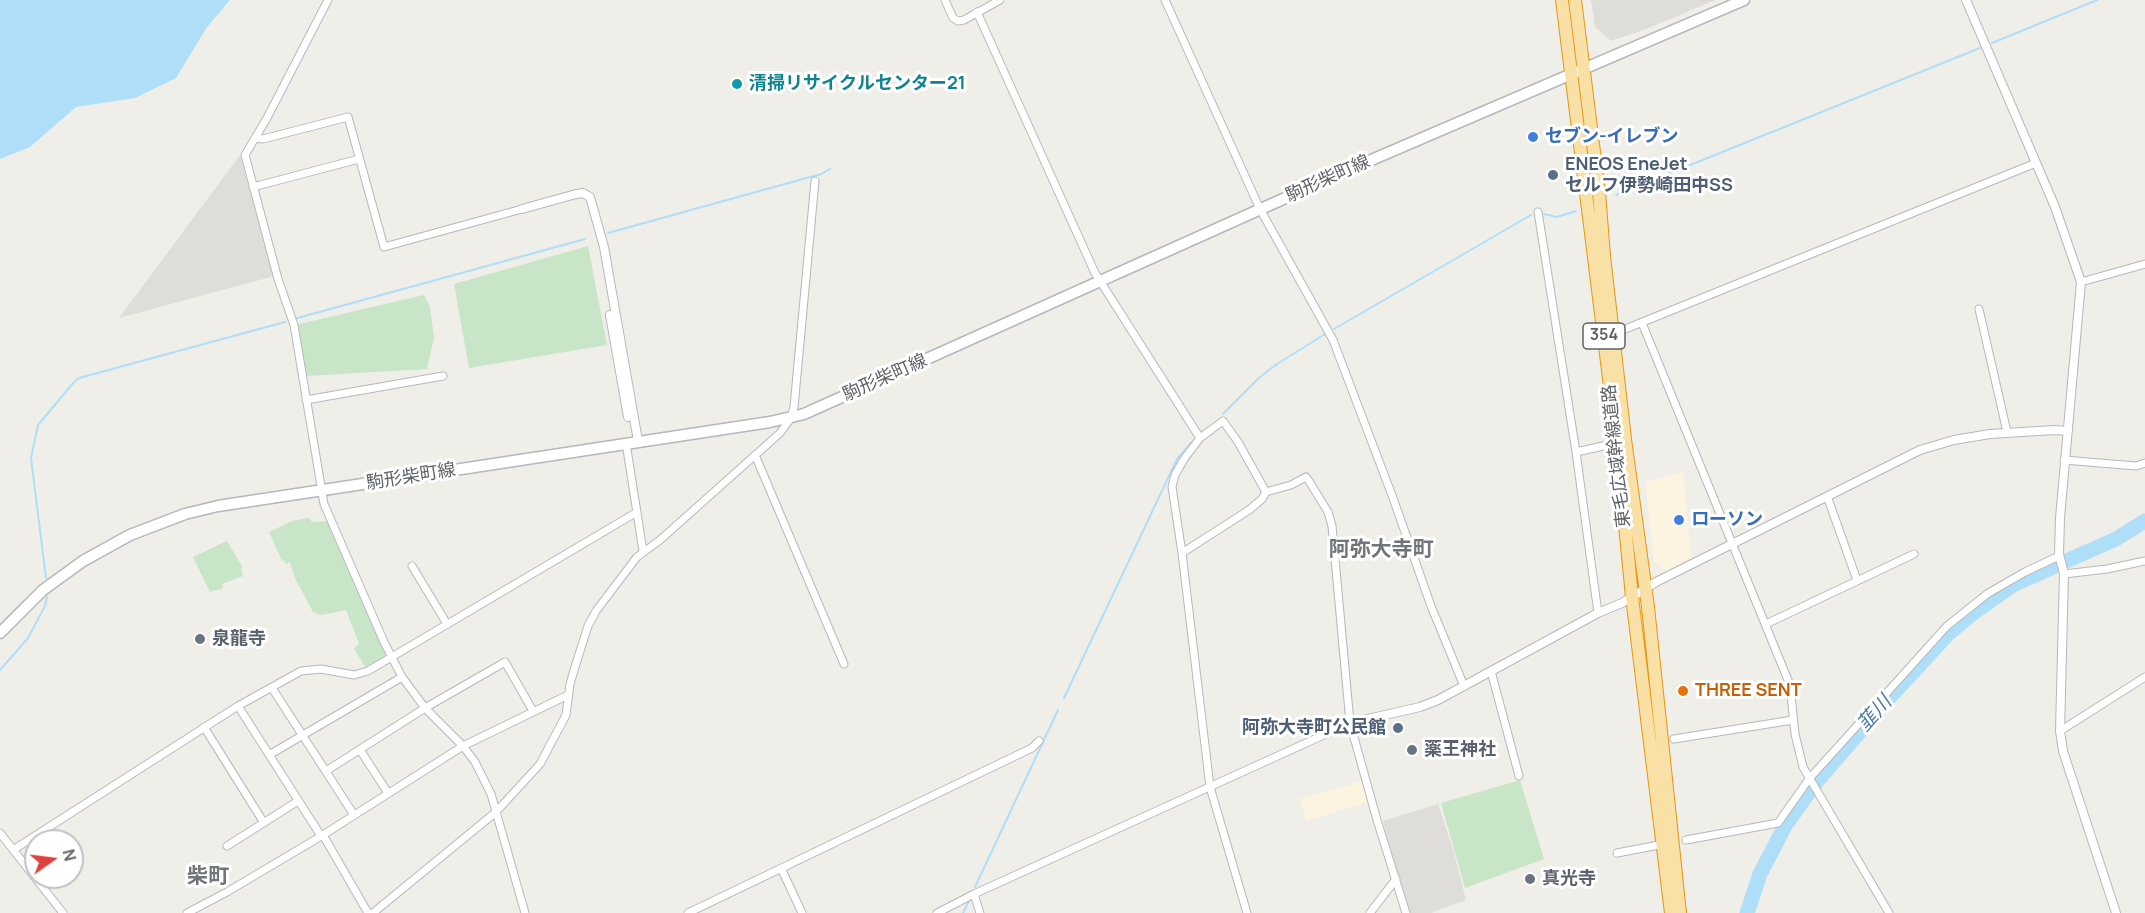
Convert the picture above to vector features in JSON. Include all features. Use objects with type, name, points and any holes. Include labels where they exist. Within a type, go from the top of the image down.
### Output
[{"type":"highway","name":"東毛広域幹線道路","points":[[1562,0],[1617,443],[1632,597],[1671,913]]},
{"type":"highway","name":"東毛広域幹線道路","points":[[1575,0],[1599,192],[1613,334],[1646,588],[1680,913]]},
{"type":"main road","name":"駒形柴町線","points":[[0,633],[53,582],[83,561],[130,535],[203,509],[790,418],[874,383],[1260,209],[1744,0]]},
{"type":"street","points":[[328,0],[245,155],[278,279],[294,325],[324,504],[391,657],[402,677],[425,708],[463,746],[475,762],[491,794],[525,913]]},
{"type":"street","points":[[945,0],[953,18],[958,21],[1000,0]]},
{"type":"street","points":[[1165,0],[1260,209],[1334,340],[1431,606],[1464,686]]},
{"type":"street","points":[[1966,0],[2055,207],[2081,282],[2060,518],[2059,556],[2064,574],[2060,731],[2063,751],[2116,913]]},
{"type":"street","points":[[977,12],[1100,281],[1200,438]]},
{"type":"street","points":[[256,138],[262,139],[348,117],[384,247],[576,194],[585,194],[591,201],[604,247],[632,442],[637,512],[643,551]]},
{"type":"street","points":[[254,187],[359,159]]},
{"type":"street","points":[[1613,334],[2036,163]]},
{"type":"street","points":[[373,913],[496,812],[545,756],[566,716],[568,695],[575,667],[592,618],[634,560],[660,540],[780,433],[790,418],[794,407],[814,181]]},
{"type":"street","points":[[1539,212],[1598,614]]},
{"type":"street","points":[[2081,282],[2145,264]]},
{"type":"street","points":[[1979,309],[2007,432]]},
{"type":"street","points":[[1642,323],[1790,686],[1799,758],[1889,913]]},
{"type":"street","points":[[306,400],[442,376]]},
{"type":"street","points":[[1247,913],[1210,787],[1172,487],[1184,459],[1200,438],[1223,421],[1238,441],[1266,492]]},
{"type":"street","points":[[937,913],[1350,723],[1438,700],[1646,588],[1920,450],[1954,440],[2007,432],[2068,431]]},
{"type":"street","points":[[1576,452],[1617,443]]},
{"type":"street","points":[[755,455],[844,664]]},
{"type":"street","points":[[2064,460],[2136,466],[2145,463]]},
{"type":"street","points":[[1182,553],[1249,510],[1262,499],[1266,492],[1292,485],[1306,477],[1328,512],[1332,526],[1350,723],[1406,913]]},
{"type":"street","points":[[1827,496],[1857,580]]},
{"type":"street","points":[[13,850],[238,706],[306,670],[321,669],[358,675],[637,512]]},
{"type":"street","points":[[1766,624],[1914,554]]},
{"type":"street","points":[[1686,840],[1774,825],[1782,820],[1810,780],[1934,639],[1960,614],[2013,578],[2059,556]]},
{"type":"street","points":[[2064,574],[2107,569],[2145,561]]},
{"type":"street","points":[[412,566],[447,624]]},
{"type":"street","points":[[326,771],[425,708],[506,662],[533,711]]},
{"type":"street","points":[[1491,670],[1519,776]]},
{"type":"street","points":[[269,755],[402,677]]},
{"type":"street","points":[[2060,731],[2145,677]]},
{"type":"street","points":[[272,688],[354,815]]},
{"type":"street","points":[[187,913],[322,836],[463,746],[568,695]]},
{"type":"street","points":[[238,706],[322,836],[368,913]]},
{"type":"street","points":[[1674,739],[1793,720]]},
{"type":"street","points":[[204,728],[264,823]]},
{"type":"street","points":[[688,913],[1032,748],[1039,741]]},
{"type":"street","points":[[360,750],[388,793]]},
{"type":"street","points":[[226,846],[298,801]]},
{"type":"street","points":[[0,833],[61,912]]},
{"type":"street","points":[[0,848],[6,842]]},
{"type":"street","points":[[1617,853],[1664,844]]},
{"type":"street","points":[[782,868],[802,913]]},
{"type":"street","points":[[1370,913],[1396,879]]},
{"type":"street","points":[[974,894],[980,913]]},
{"type":"shaded area","points":[[1591,0],[1715,0],[1649,28],[1611,41],[1595,27]]},
{"type":"shaded area","points":[[240,155],[273,275],[119,318]]},
{"type":"shaded area","points":[[1683,472],[1691,558],[1666,571],[1654,562],[1645,482]]},
{"type":"shaded area","points":[[1362,781],[1368,802],[1306,821],[1300,799]]},
{"type":"shaded area","points":[[1438,804],[1466,900],[1431,913],[1408,913],[1383,821]]},
{"type":"green space","points":[[588,246],[607,345],[469,368],[454,284]]},
{"type":"green space","points":[[424,295],[430,307],[434,338],[427,369],[306,376],[296,328],[299,324]]},
{"type":"green space","points":[[309,518],[312,522],[327,521],[386,656],[366,669],[354,648],[359,644],[346,610],[322,615],[313,612],[295,578],[290,562],[286,564],[284,560],[282,561],[269,532],[292,521]]},
{"type":"green space","points":[[227,541],[243,568],[241,569],[243,576],[222,584],[223,588],[210,592],[193,557]]},
{"type":"green space","points":[[1520,780],[1544,859],[1465,888],[1441,803]]},
{"type":"water","points":[[0,0],[230,0],[207,27],[176,78],[135,98],[76,107],[30,147],[0,159]]},
{"type":"waterway","points":[[1992,43],[2097,0]]},
{"type":"waterway","points":[[1616,195],[1980,48]]},
{"type":"waterway","points":[[608,233],[821,174],[830,169]]},
{"type":"waterway","points":[[1544,214],[1557,217],[1576,211]]},
{"type":"waterway","points":[[1334,329],[1531,215]]},
{"type":"waterway","points":[[294,319],[585,239]]},
{"type":"waterway","points":[[46,578],[31,458],[38,425],[74,382],[79,378],[285,322]]},
{"type":"waterway","points":[[1223,414],[1260,377],[1325,334]]},
{"type":"waterway","points":[[1064,698],[1177,459],[1192,442]]},
{"type":"waterway","name":"韮川","points":[[2064,562],[2116,539],[2145,521]]},
{"type":"waterway","name":"韮川","points":[[1747,913],[1760,874],[1785,826],[1817,781],[1890,697],[1949,633],[1972,614],[2013,585],[2058,565]]},
{"type":"waterway","points":[[0,670],[28,638],[45,606],[47,597]]},
{"type":"waterway","points":[[975,887],[1058,710]]},
{"type":"waterway","points":[[963,913],[969,901]]},
{"type":"place","name":"清掃リサイクルセンター21","points":[[737,84]]},
{"type":"place","name":"セブン-イレブン","points":[[1533,137]]},
{"type":"place","name":"ENEOS EneJet セルフ伊勢崎田中SS","points":[[1553,175]]},
{"type":"place","name":"ローソン","points":[[1679,520]]},
{"type":"place","name":"泉龍寺","points":[[200,639]]},
{"type":"place","name":"THREE SENT","points":[[1683,691]]},
{"type":"place","name":"阿弥大寺町公民館","points":[[1398,728]]},
{"type":"place","name":"薬王神社","points":[[1412,750]]},
{"type":"place","name":"真光寺","points":[[1530,879]]},
{"type":"district","name":"阿弥大寺町","points":[[1381,550]]},
{"type":"district","name":"柴町","points":[[208,877]]}]
